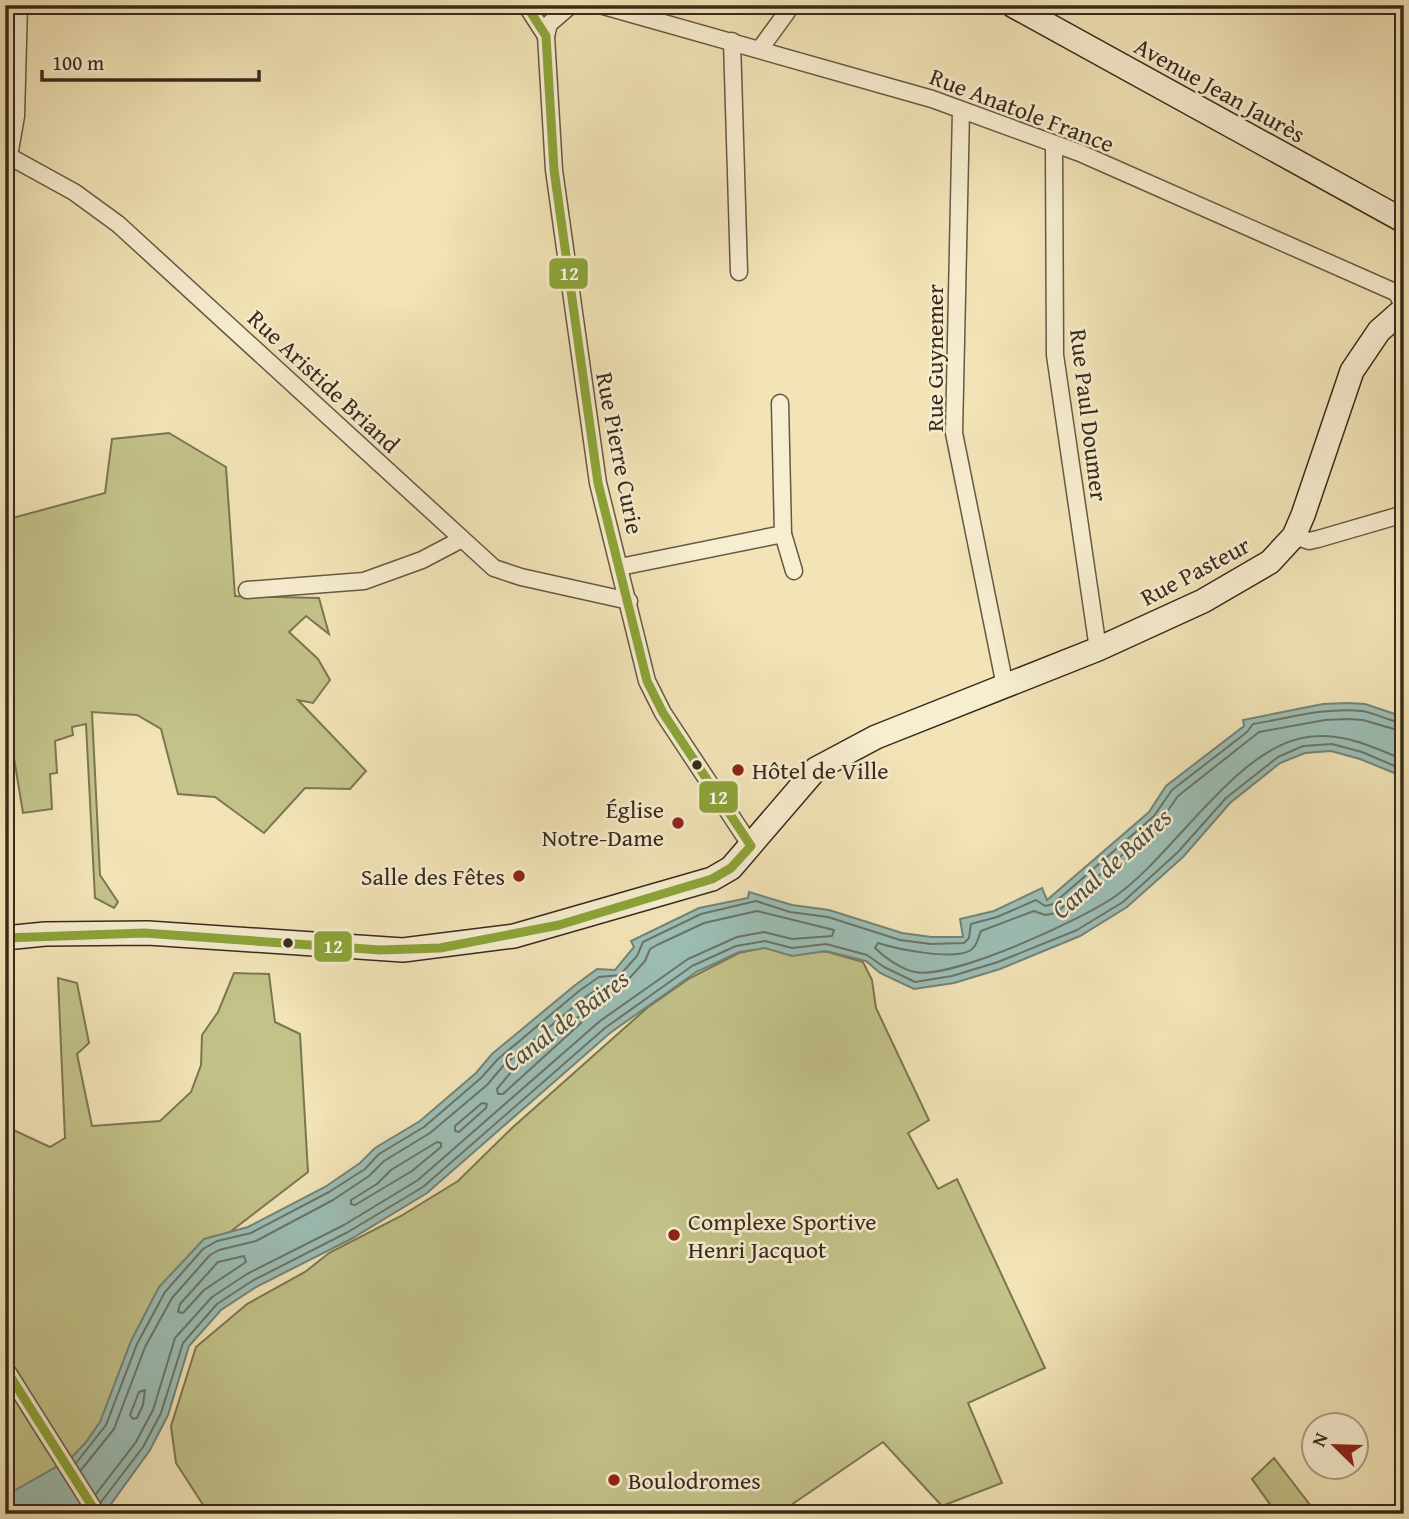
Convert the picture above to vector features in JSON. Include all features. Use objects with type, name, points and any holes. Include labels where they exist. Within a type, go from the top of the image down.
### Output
[{"type":"main road","name":"Avenue Jean Jaurès","points":[[1012,5],[1404,221]]},
{"type":"main road","name":"Rue Pasteur","points":[[5,938],[46,934],[148,933],[403,950],[527,933],[712,879],[732,868],[816,769],[876,737],[1098,649],[1203,601],[1270,562],[1294,536],[1352,371],[1379,331],[1404,309]]},
{"type":"street","points":[[7,155],[16,116],[19,5]]},
{"type":"street","name":"Rue Pierre Curie","points":[[526,5],[545,36],[554,170],[598,483],[648,681],[663,713],[751,846]]},
{"type":"street","points":[[545,36],[549,24],[571,5]]},
{"type":"street","name":"Rue Anatole France","points":[[600,5],[643,12],[961,110],[1054,144],[1397,293],[1404,309]]},
{"type":"street","points":[[760,49],[792,5]]},
{"type":"street","points":[[732,41],[739,272]]},
{"type":"street","name":"Rue Guynemer","points":[[961,110],[954,433],[1005,686]]},
{"type":"street","name":"Rue Paul Doumer","points":[[1054,144],[1055,355],[1098,649]]},
{"type":"street","name":"Rue Aristide Briand","points":[[7,155],[74,192],[118,224],[494,568],[629,601]]},
{"type":"street","points":[[779,403],[783,534],[794,571]]},
{"type":"street","points":[[1294,536],[1309,541],[1404,514]]},
{"type":"street","points":[[620,567],[783,534]]},
{"type":"street","points":[[247,590],[364,581],[422,560],[462,539]]},
{"type":"street","points":[[5,1368],[97,1514]]},
{"type":"green space","points":[[169,433],[226,467],[235,596],[319,598],[329,634],[306,616],[289,632],[318,659],[330,680],[313,703],[298,700],[366,771],[350,789],[305,788],[264,833],[215,797],[178,794],[161,729],[137,715],[92,712],[100,875],[118,902],[114,908],[95,898],[86,724],[72,727],[73,735],[55,741],[57,773],[50,774],[52,809],[23,813],[14,758],[5,752],[5,520],[105,493],[112,439]]},
{"type":"green space","name":"Complexe Sportive Henri Jacquot","points":[[772,946],[828,952],[863,962],[872,980],[876,1008],[929,1120],[908,1133],[938,1189],[957,1179],[1045,1368],[968,1403],[1002,1483],[942,1506],[883,1442],[778,1514],[209,1514],[176,1463],[171,1426],[196,1347],[247,1304],[305,1272],[329,1253],[401,1216],[458,1181],[512,1128],[647,1008],[690,978],[739,953]]},
{"type":"green space","points":[[234,973],[269,974],[275,1022],[300,1034],[308,1172],[174,1275],[86,1514],[5,1514],[5,1126],[50,1147],[65,1138],[58,978],[77,983],[89,1043],[77,1054],[92,1126],[160,1121],[191,1092],[201,1065],[202,1035],[218,1012]]},
{"type":"green space","points":[[1274,1458],[1317,1514],[1277,1514],[1252,1479]]},
{"type":"water","name":"Canal de Baires","points":[[1323,704],[1365,704],[1404,717],[1404,777],[1360,759],[1331,751],[1305,753],[1280,763],[1230,803],[1183,857],[1127,907],[1080,936],[1000,969],[954,983],[914,989],[880,973],[866,961],[826,951],[792,956],[765,948],[739,952],[696,972],[610,1033],[427,1193],[351,1239],[256,1287],[221,1310],[189,1346],[168,1415],[150,1450],[111,1504],[94,1514],[5,1514],[5,1496],[70,1459],[86,1442],[100,1422],[131,1341],[159,1287],[204,1239],[248,1227],[325,1187],[360,1163],[375,1148],[420,1121],[476,1073],[492,1054],[574,986],[597,969],[615,970],[634,947],[631,941],[699,908],[748,898],[749,892],[792,905],[829,910],[902,933],[963,937],[960,919],[994,911],[1042,888],[1047,900],[1149,812],[1166,786],[1244,726],[1243,720]]},
{"type":"transit line","name":"12","points":[[5,938],[144,933],[380,950],[440,948],[559,925],[712,879],[731,868],[751,846],[663,713],[647,681],[598,483],[554,170],[546,36],[526,5]]},
{"type":"transit line","name":"12","points":[[5,1368],[97,1514]]},
{"type":"place","name":"Hôtel de Ville","points":[[738,770]]},
{"type":"place","name":"Église Notre-Dame","points":[[678,823]]},
{"type":"place","name":"Salle des Fêtes","points":[[519,876]]},
{"type":"place","name":"Complexe Sportive Henri Jacquot","points":[[674,1235]]},
{"type":"place","name":"Boulodromes","points":[[614,1480]]}]
